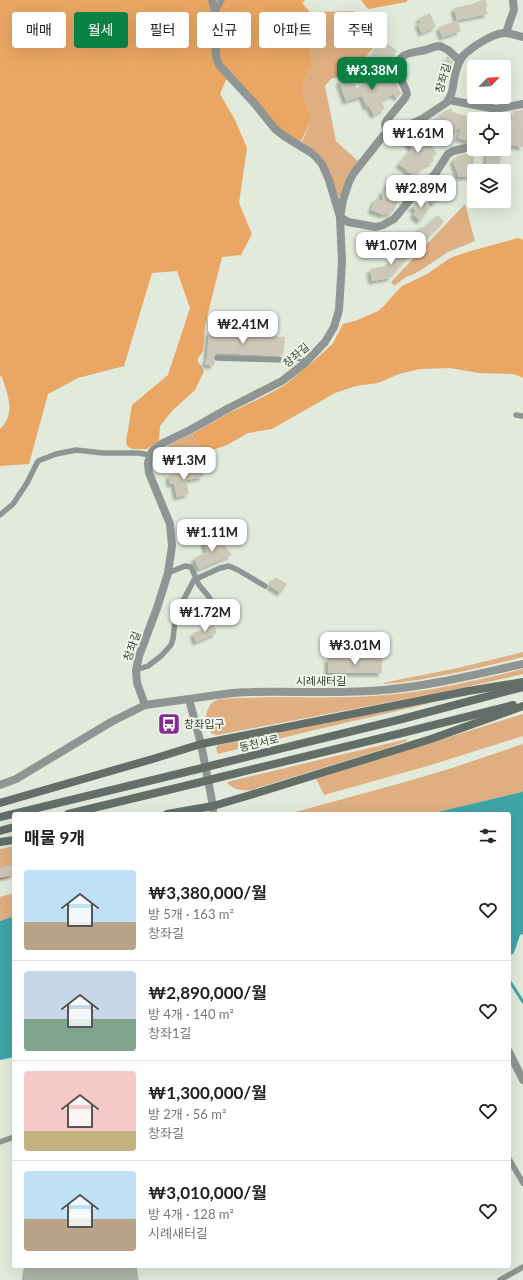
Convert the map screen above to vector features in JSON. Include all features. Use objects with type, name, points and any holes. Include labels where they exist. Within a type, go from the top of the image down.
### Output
[{"type":"main road","points":[[0,803],[201,744],[468,691],[523,682]]},
{"type":"main road","name":"동천서로","points":[[21,812],[402,719],[523,687]]},
{"type":"main road","points":[[76,812],[523,702]]},
{"type":"main road","points":[[190,812],[213,810],[431,739],[523,706]]},
{"type":"main road","name":"동천서로","points":[[0,817],[12,814]]},
{"type":"main road","points":[[0,830],[12,827]]},
{"type":"main road","points":[[0,842],[12,840]]},
{"type":"street","points":[[212,0],[215,12]]},
{"type":"street","points":[[513,0],[514,10],[506,33],[523,37]]},
{"type":"street","name":"창좌길","points":[[145,705],[136,678],[136,670],[139,656],[168,573],[172,546],[170,524],[149,473],[148,463],[150,455],[154,449],[161,444],[275,385],[305,363],[325,342],[337,319],[340,300],[342,262],[340,218],[346,191],[353,174],[383,136],[388,132],[422,119],[449,100],[456,70],[466,53],[479,44],[497,35],[506,33]]},
{"type":"street","points":[[388,132],[385,124],[387,120],[407,94],[398,69],[398,65],[405,55],[440,46],[448,50],[460,61]]},
{"type":"street","points":[[215,48],[216,59],[219,65],[255,104],[275,129],[307,149],[322,164],[329,180],[340,218],[348,222],[376,227],[390,222],[398,216],[415,194],[435,174],[450,153],[467,148]]},
{"type":"street","points":[[449,100],[492,109],[500,109],[523,104]]},
{"type":"street","name":"시례새터길","points":[[0,785],[16,779],[111,722],[145,705],[216,695],[251,692],[358,692],[406,688],[523,664]]},
{"type":"street","points":[[189,699],[201,744],[213,810]]},
{"type":"street","points":[[511,1056],[523,1080]]},
{"type":"lane","points":[[215,12],[222,0]]},
{"type":"lane","points":[[217,358],[283,360],[298,358],[305,363]]},
{"type":"lane","points":[[516,414],[523,416]]},
{"type":"lane","points":[[1,513],[13,504],[28,483],[38,461],[56,454],[76,450],[150,455]]},
{"type":"lane","points":[[168,573],[188,566],[192,569],[199,585],[209,597],[219,616]]},
{"type":"lane","points":[[136,670],[148,666],[161,656],[171,645],[177,612],[191,583],[196,578],[224,566],[228,566],[238,570],[265,586]]},
{"type":"lane","points":[[0,1142],[12,1138]]},
{"type":"lane","points":[[511,1162],[523,1183]]},
{"type":"lane","points":[[500,1280],[523,1267]]},
{"type":"shaded area","points":[[0,0],[305,0],[302,3],[310,12],[259,12],[259,48],[311,48],[311,66],[301,87],[311,120],[301,141],[290,136],[277,127],[232,75],[226,80],[220,94],[235,120],[247,148],[239,203],[252,234],[241,255],[222,257],[205,325],[203,351],[197,360],[204,371],[195,390],[172,411],[160,426],[159,440],[147,449],[132,449],[127,446],[126,442],[132,405],[168,375],[190,308],[177,271],[152,273],[124,366],[78,378],[48,394],[29,464],[0,466],[0,429],[8,417],[9,404],[2,377],[0,376]]},
{"type":"shaded area","points":[[361,0],[408,0],[406,2],[368,9]]},
{"type":"shaded area","points":[[354,11],[355,12],[334,12],[334,48],[373,48],[354,72],[331,79],[325,86],[336,141],[358,161],[348,174],[340,197],[338,196],[326,165],[322,159],[302,142],[311,120],[301,87],[311,66],[311,48],[326,48],[326,12],[311,12]]},
{"type":"shaded area","points":[[465,204],[475,241],[448,252],[421,270],[406,277],[394,286],[391,282]]},
{"type":"shaded area","points":[[518,238],[523,240],[523,378],[514,374],[479,373],[450,368],[420,369],[399,374],[378,383],[356,386],[335,393],[272,429],[248,433],[227,445],[204,453],[192,434],[229,413],[285,385],[333,343],[343,324],[355,321],[378,311],[402,286],[427,274],[450,258]]},
{"type":"shaded area","points":[[192,434],[204,453],[199,455],[199,461],[183,460],[171,462],[163,466],[156,473],[154,465],[155,459],[159,453],[165,448]]},
{"type":"shaded area","points":[[523,652],[523,657],[472,669],[437,677],[384,684],[392,681],[458,668]]},
{"type":"shaded area","points":[[523,669],[523,674],[457,689],[217,735],[212,734],[206,719],[206,714],[210,705],[219,699],[386,695],[438,688]]},
{"type":"shaded area","points":[[428,703],[218,754],[216,748],[218,745]]},
{"type":"shaded area","points":[[523,714],[523,736],[431,765],[324,795],[316,779]]},
{"type":"shaded area","points":[[407,739],[407,741],[387,748],[251,790],[232,787],[227,782]]},
{"type":"shaded area","points":[[523,744],[522,792],[437,812],[295,812],[405,782]]},
{"type":"shaded area","points":[[12,846],[12,877],[0,880],[0,849]]},
{"type":"shaded area","points":[[12,894],[12,917],[0,921],[0,897]]},
{"type":"water","points":[[523,790],[523,934],[520,935],[514,953],[511,955],[511,812],[437,812],[522,792]]},
{"type":"water","points":[[12,917],[12,1057],[0,1060],[0,921]]},
{"type":"building","points":[[485,0],[488,6],[485,7],[488,14],[457,20],[454,8]]},
{"type":"building","points":[[430,13],[436,27],[422,33],[418,24],[421,22],[419,18]]},
{"type":"building","points":[[457,20],[461,31],[442,37],[439,27]]},
{"type":"building","points":[[387,43],[397,51],[382,70],[368,59],[377,48],[387,48]]},
{"type":"building","points":[[447,56],[453,62],[450,72],[442,69]]},
{"type":"building","points":[[388,70],[392,80],[394,79],[401,93],[398,98],[393,94],[381,101],[385,109],[374,115],[369,106],[367,107],[362,96],[346,101],[339,81],[353,77],[356,89]]},
{"type":"building","points":[[451,108],[453,113],[455,112],[457,114],[467,115],[467,140],[458,138],[461,128],[440,137],[433,119],[442,116],[441,113]]},
{"type":"building","points":[[523,110],[523,147],[511,145],[511,120],[513,111]]},
{"type":"building","points":[[421,130],[437,154],[432,157],[434,161],[424,166],[415,177],[399,164],[412,149],[406,140]]},
{"type":"building","points":[[467,154],[467,156],[474,156],[474,164],[467,164],[467,176],[459,177],[453,161],[457,156]]},
{"type":"building","points":[[487,156],[501,156],[500,164],[486,164]]},
{"type":"building","points":[[392,176],[406,182],[393,212],[391,211],[390,215],[386,213],[384,215],[371,210],[376,198],[382,201],[382,190],[385,191]]},
{"type":"building","points":[[443,178],[450,184],[434,204],[431,202]]},
{"type":"building","points":[[421,198],[430,208],[420,221],[413,214],[416,211],[412,207]]},
{"type":"building","points":[[438,215],[444,222],[422,243],[413,234],[421,227],[423,228]]},
{"type":"building","points":[[405,246],[412,253],[390,278],[372,281],[370,269],[387,266]]},
{"type":"building","points":[[209,331],[285,337],[283,356],[217,353],[213,357],[215,362],[214,366],[205,364]]},
{"type":"building","points":[[202,468],[203,477],[186,480],[189,494],[177,497],[174,483],[170,484],[169,475]]},
{"type":"building","points":[[209,536],[224,544],[232,555],[199,569],[194,558],[207,552],[203,538]]},
{"type":"building","points":[[275,577],[287,584],[281,593],[270,586]]},
{"type":"building","points":[[214,625],[217,633],[196,642],[193,633]]},
{"type":"building","points":[[328,658],[382,658],[382,673],[328,673]]},
{"type":"building","points":[[12,865],[12,875],[0,878],[0,868]]},
{"type":"waterway","points":[[511,983],[523,1002]]},
{"type":"taxiway","points":[[37,1280],[48,1268]]},
{"type":"taxiway","points":[[123,1268],[125,1280]]},
{"type":"runway","points":[[56,1280],[77,1268]]},
{"type":"place","name":"창좌입구","points":[[169,724]]}]
